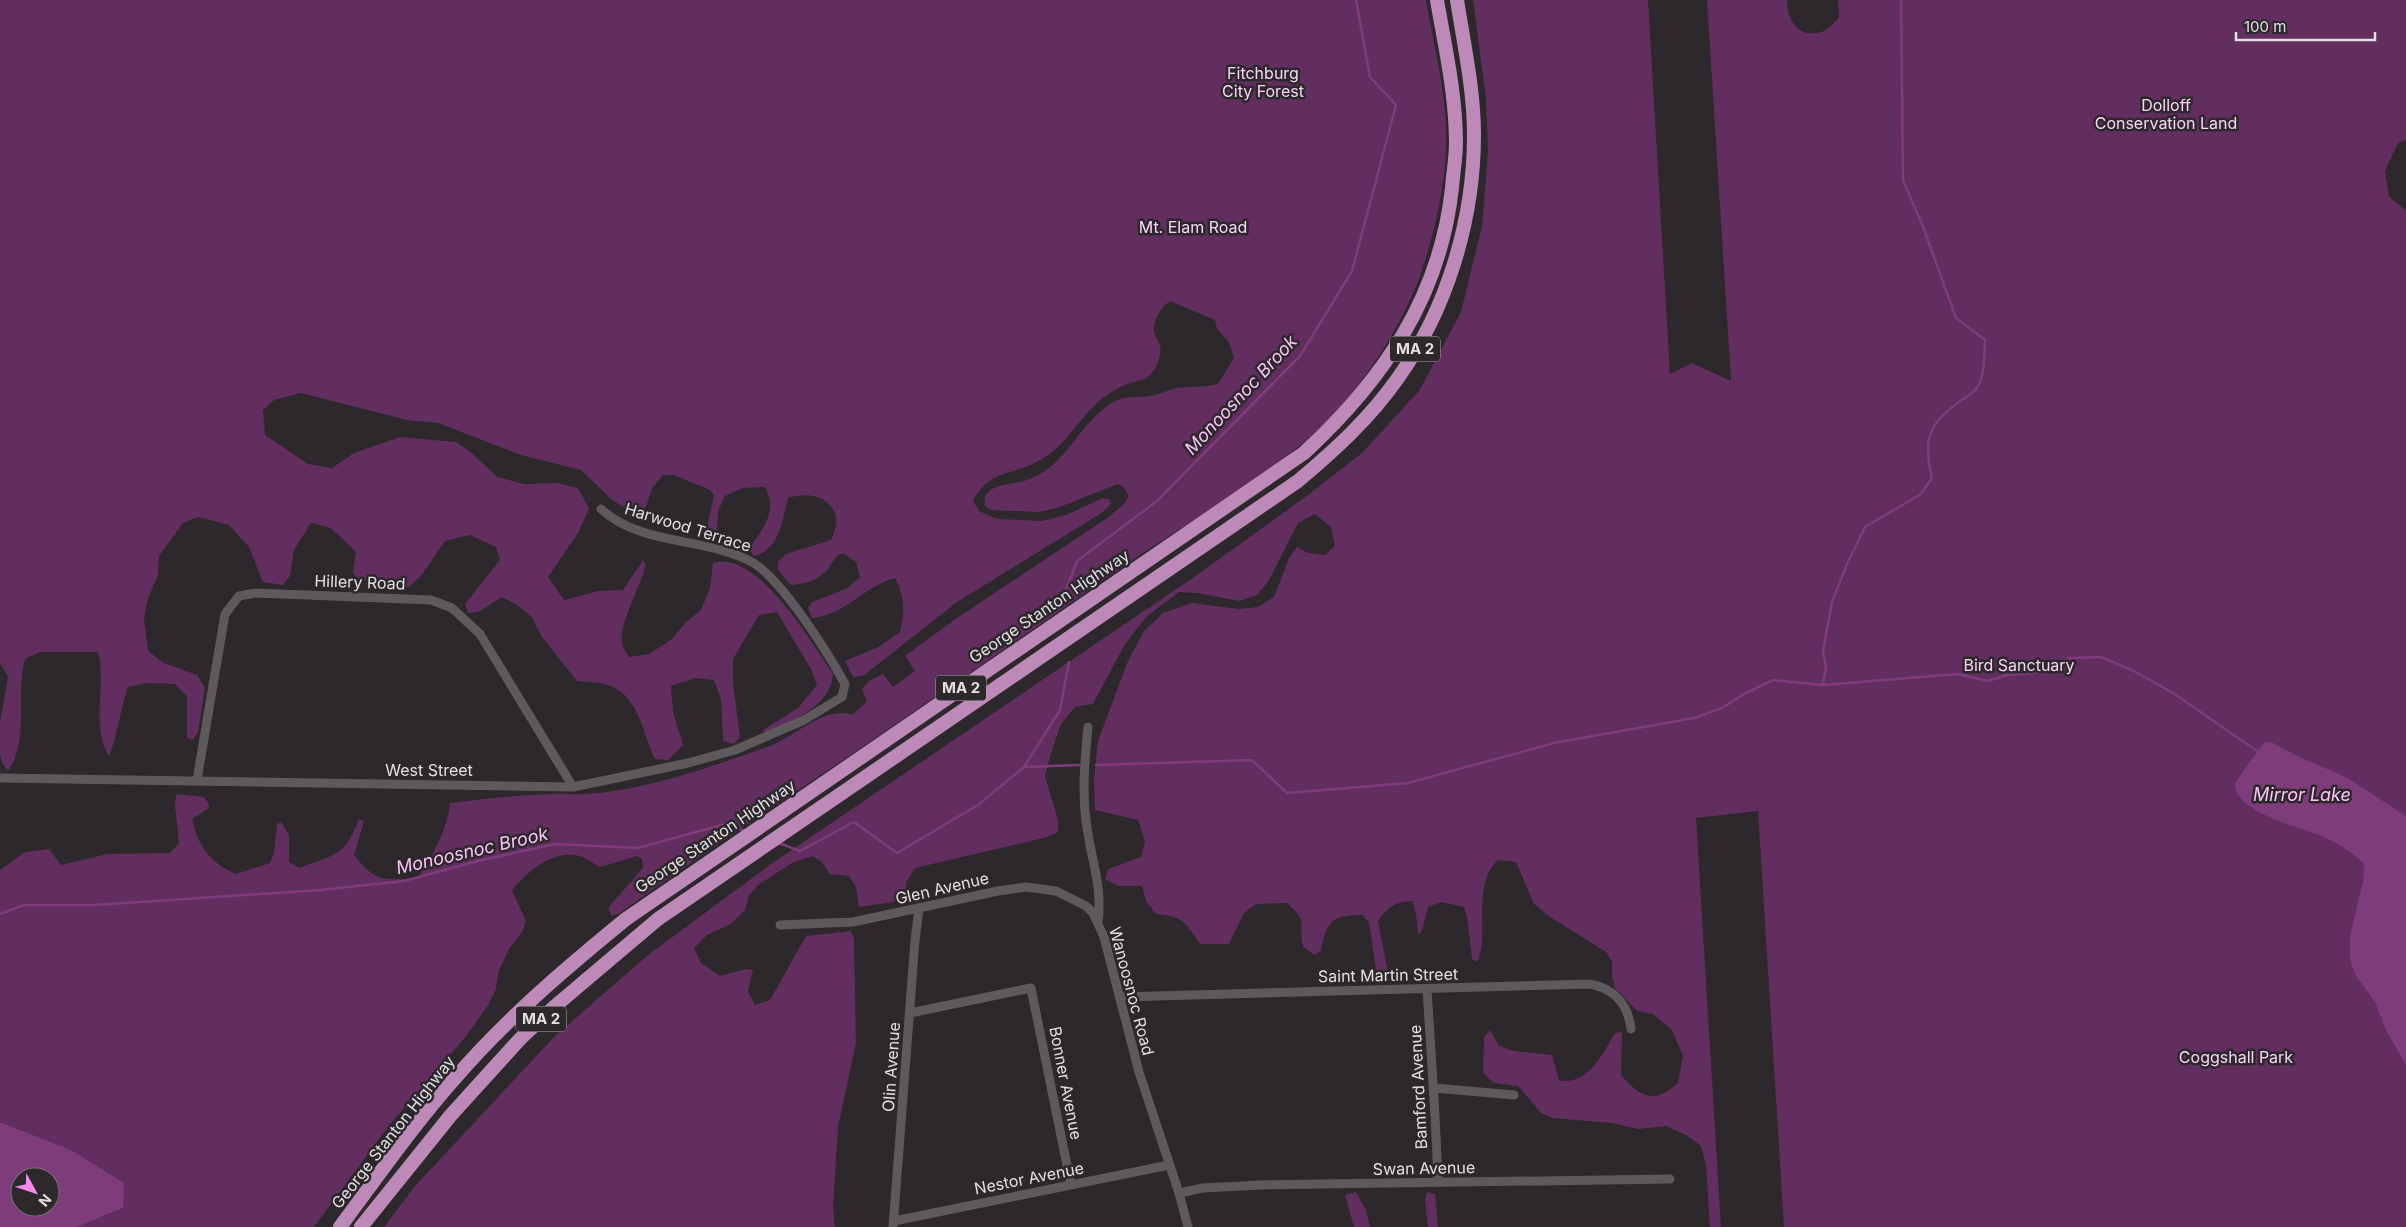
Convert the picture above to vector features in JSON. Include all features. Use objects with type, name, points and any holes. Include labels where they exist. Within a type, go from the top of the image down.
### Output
[{"type":"highway","name":"George Stanton Highway","points":[[340,1227],[430,1108],[496,1035],[554,979],[626,919],[1304,453],[1324,435],[1371,383],[1397,347],[1418,308],[1438,256],[1449,206],[1456,134],[1450,72],[1437,0]]},
{"type":"highway","name":"George Stanton Highway","points":[[361,1227],[451,1115],[520,1039],[554,1007],[658,919],[1298,481],[1338,447],[1377,404],[1404,369],[1430,320],[1452,269],[1467,214],[1472,176],[1474,125],[1470,78],[1457,0]]},
{"type":"street","name":"Harwood Terrace","points":[[601,509],[616,521],[645,532],[736,554],[754,563],[789,599],[836,667],[845,684],[842,697]]},
{"type":"street","name":"Hillery Road","points":[[197,780],[225,614],[239,596],[256,593],[431,600],[452,608],[480,634],[573,787]]},
{"type":"street","name":"West Street","points":[[0,778],[573,787],[688,763],[735,750],[804,720],[842,697]]},
{"type":"street","name":"Wanoosnoc Road","points":[[1088,727],[1084,798],[1086,822],[1101,901],[1098,923],[1104,937],[1138,1072],[1179,1193],[1188,1227]]},
{"type":"street","name":"Glen Avenue","points":[[780,925],[853,922],[920,909],[1005,889],[1032,887],[1056,891],[1072,898],[1090,909],[1098,923]]},
{"type":"street","name":"Olin Avenue","points":[[894,1224],[920,909]]},
{"type":"street","name":"Saint Martin Street","points":[[1120,997],[1589,984],[1601,986],[1620,999],[1626,1011],[1631,1029]]},
{"type":"street","name":"Bonner Avenue","points":[[910,1012],[1031,988],[1071,1185]]},
{"type":"street","name":"Bamford Avenue","points":[[1427,989],[1438,1183]]},
{"type":"street","points":[[1434,1088],[1514,1095]]},
{"type":"street","name":"Nestor Avenue","points":[[894,1224],[1169,1164]]},
{"type":"street","name":"Swan Avenue","points":[[1179,1193],[1203,1188],[1261,1186],[1670,1179]]},
{"type":"green space","points":[[0,0],[1426,0],[1445,114],[1446,151],[1443,182],[1434,228],[1421,273],[1405,311],[1383,350],[1343,404],[1307,440],[1282,460],[1229,498],[1121,568],[620,913],[612,916],[608,908],[643,868],[642,859],[637,856],[600,867],[581,857],[566,855],[548,860],[532,870],[512,890],[526,921],[522,932],[509,949],[498,973],[496,989],[488,1005],[467,1035],[391,1123],[314,1227],[77,1227],[123,1208],[69,1149],[0,1122],[0,870],[25,852],[49,849],[61,865],[107,854],[170,853],[179,843],[175,806],[176,794],[204,797],[210,807],[192,819],[198,837],[212,859],[236,874],[270,863],[274,853],[277,824],[281,822],[289,835],[289,862],[299,868],[337,853],[348,841],[359,819],[364,821],[354,855],[368,871],[382,878],[389,879],[418,878],[438,842],[449,813],[450,803],[527,795],[610,792],[655,783],[767,747],[820,718],[842,713],[852,715],[867,701],[862,689],[869,681],[883,674],[893,687],[915,671],[905,656],[957,618],[1110,516],[1124,504],[1129,496],[1124,488],[1118,484],[1057,508],[1038,512],[991,510],[985,506],[985,499],[991,489],[1024,481],[1042,473],[1062,456],[1098,413],[1120,399],[1146,397],[1176,388],[1218,384],[1234,358],[1229,342],[1217,329],[1215,320],[1170,301],[1161,310],[1154,326],[1155,336],[1160,345],[1160,352],[1157,366],[1152,373],[1147,378],[1130,383],[1104,397],[1051,453],[1032,464],[995,478],[979,490],[973,501],[979,511],[997,519],[1042,521],[1066,515],[1103,498],[1109,499],[1111,504],[1103,512],[957,602],[863,676],[853,677],[845,661],[878,647],[900,632],[903,617],[902,598],[895,578],[874,587],[835,612],[812,618],[808,608],[812,602],[848,588],[860,577],[856,562],[843,553],[836,558],[823,574],[806,583],[791,585],[778,570],[778,562],[786,554],[831,540],[836,518],[828,502],[820,498],[799,496],[788,498],[782,524],[774,541],[769,548],[754,556],[749,549],[770,512],[769,496],[765,487],[743,488],[725,496],[718,511],[717,533],[712,540],[705,537],[714,495],[710,490],[674,475],[663,475],[653,487],[644,512],[632,512],[612,500],[581,470],[521,455],[438,423],[407,420],[301,393],[274,400],[263,410],[265,435],[308,464],[332,468],[354,453],[400,437],[456,442],[472,453],[497,477],[524,484],[557,483],[578,488],[589,509],[578,533],[548,577],[564,600],[598,591],[623,590],[643,560],[646,565],[623,627],[623,645],[629,657],[649,654],[672,639],[686,622],[701,610],[710,588],[713,563],[730,562],[747,570],[764,583],[781,601],[833,674],[831,685],[818,704],[809,711],[766,734],[763,730],[798,708],[817,685],[811,669],[777,612],[759,615],[733,659],[733,683],[740,737],[734,744],[723,741],[721,699],[714,680],[695,678],[671,686],[673,712],[683,745],[668,760],[655,759],[638,715],[625,696],[605,684],[577,681],[542,637],[531,616],[517,605],[502,597],[478,612],[468,613],[465,604],[500,560],[496,547],[470,535],[445,541],[421,576],[407,588],[357,579],[353,572],[356,552],[331,528],[311,523],[294,550],[290,576],[283,585],[263,582],[249,547],[229,525],[198,517],[183,523],[159,556],[158,575],[148,598],[144,619],[148,651],[164,663],[197,675],[205,688],[198,732],[193,740],[187,738],[187,696],[175,684],[147,683],[128,687],[109,756],[103,744],[101,731],[101,678],[98,652],[40,652],[25,659],[21,687],[19,745],[15,759],[8,771],[2,763],[0,754],[0,723],[8,677],[0,663]]},
{"type":"green space","points":[[1473,0],[1648,0],[1670,374],[1692,363],[1731,381],[1707,0],[1787,0],[1789,15],[1796,27],[1808,33],[1816,33],[1826,30],[1839,18],[1838,0],[2406,0],[2406,140],[2398,143],[2385,171],[2389,197],[2406,210],[2406,1227],[1784,1227],[1758,811],[1696,818],[1721,1227],[1710,1227],[1706,1166],[1701,1146],[1688,1136],[1666,1126],[1638,1129],[1612,1123],[1552,1118],[1541,1113],[1518,1086],[1494,1083],[1483,1073],[1484,1037],[1490,1030],[1499,1046],[1514,1051],[1552,1055],[1559,1080],[1569,1081],[1578,1078],[1593,1067],[1615,1033],[1622,1032],[1621,1075],[1635,1089],[1648,1096],[1662,1094],[1678,1083],[1683,1056],[1672,1030],[1653,1014],[1637,1011],[1615,988],[1612,976],[1612,962],[1606,952],[1550,917],[1534,904],[1516,862],[1498,860],[1490,871],[1485,883],[1481,952],[1477,962],[1472,959],[1464,907],[1441,902],[1428,907],[1422,931],[1418,935],[1416,913],[1412,901],[1392,906],[1378,921],[1388,973],[1384,978],[1376,969],[1369,923],[1363,915],[1345,916],[1333,921],[1326,932],[1321,950],[1315,955],[1303,947],[1301,920],[1299,915],[1287,903],[1256,904],[1244,913],[1229,944],[1200,944],[1191,930],[1182,921],[1172,916],[1156,914],[1146,901],[1142,886],[1119,886],[1105,879],[1108,869],[1141,857],[1145,841],[1138,820],[1095,810],[1094,780],[1098,741],[1128,661],[1144,631],[1163,613],[1192,603],[1239,609],[1258,607],[1274,597],[1289,558],[1297,547],[1308,553],[1325,555],[1335,546],[1331,527],[1315,514],[1298,523],[1268,582],[1257,595],[1239,601],[1198,593],[1179,592],[1147,616],[1125,644],[1093,704],[1075,707],[1061,724],[1045,776],[1058,820],[1058,832],[1044,838],[915,868],[906,883],[907,900],[859,907],[856,887],[849,876],[830,874],[821,861],[812,856],[792,863],[758,885],[749,896],[745,910],[731,924],[707,935],[694,948],[701,963],[720,976],[746,969],[753,970],[748,991],[755,1005],[770,1000],[806,936],[851,931],[854,939],[856,1043],[838,1127],[833,1208],[835,1227],[384,1227],[415,1186],[555,1036],[648,955],[771,864],[1197,575],[1308,495],[1362,453],[1419,391],[1461,312],[1482,226],[1488,152],[1486,99]]},
{"type":"green space","points":[[1356,1192],[1366,1210],[1370,1227],[1354,1227],[1345,1195]]},
{"type":"green space","points":[[1427,1192],[1435,1194],[1438,1227],[1428,1227],[1425,1201]]},
{"type":"water","name":"Mirror Lake","points":[[2264,742],[2273,743],[2295,755],[2346,777],[2406,816],[2406,1065],[2386,1030],[2375,1002],[2356,976],[2350,960],[2350,936],[2363,882],[2364,864],[2346,849],[2332,841],[2278,821],[2253,809],[2237,793],[2235,783]]},
{"type":"water","points":[[0,1122],[69,1149],[124,1183],[123,1208],[77,1227],[0,1227]]},
{"type":"waterway","name":"Monoosnoc Brook","points":[[1062,600],[1077,561],[1157,501],[1300,356],[1352,271],[1396,105],[1370,77],[1356,0]]},
{"type":"waterway","points":[[1823,684],[1826,668],[1823,651],[1832,602],[1847,564],[1865,527],[1921,494],[1932,478],[1928,446],[1933,429],[1945,413],[1976,389],[1984,366],[1985,340],[1956,318],[1924,229],[1903,180],[1901,0]]},
{"type":"waterway","points":[[1096,765],[1252,760],[1287,793],[1408,783],[1554,743],[1694,718],[1722,708],[1744,694],[1773,680],[1823,685],[1958,674],[1988,681],[2007,675],[2044,672],[2069,658],[2101,657],[2134,671],[2173,693],[2257,751]]},
{"type":"waterway","name":"Monoosnoc Brook","points":[[779,843],[800,851],[854,822],[897,853],[978,805],[1024,767],[1060,710],[1069,662]]},
{"type":"waterway","points":[[1024,767],[1079,765]]},
{"type":"waterway","name":"Monoosnoc Brook","points":[[0,914],[24,905],[95,905],[320,890],[404,881],[482,860],[555,844],[638,848],[725,824],[745,831]]},
{"type":"park label","name":"Fitchburg City Forest","points":[[1263,82]]},
{"type":"park label","name":"Dolloff Conservation Land","points":[[2166,114]]},
{"type":"park label","name":"Mt. Elam Road","points":[[1193,227]]},
{"type":"park label","name":"Bird Sanctuary","points":[[2019,665]]},
{"type":"park label","name":"Coggshall Park","points":[[2236,1057]]}]
